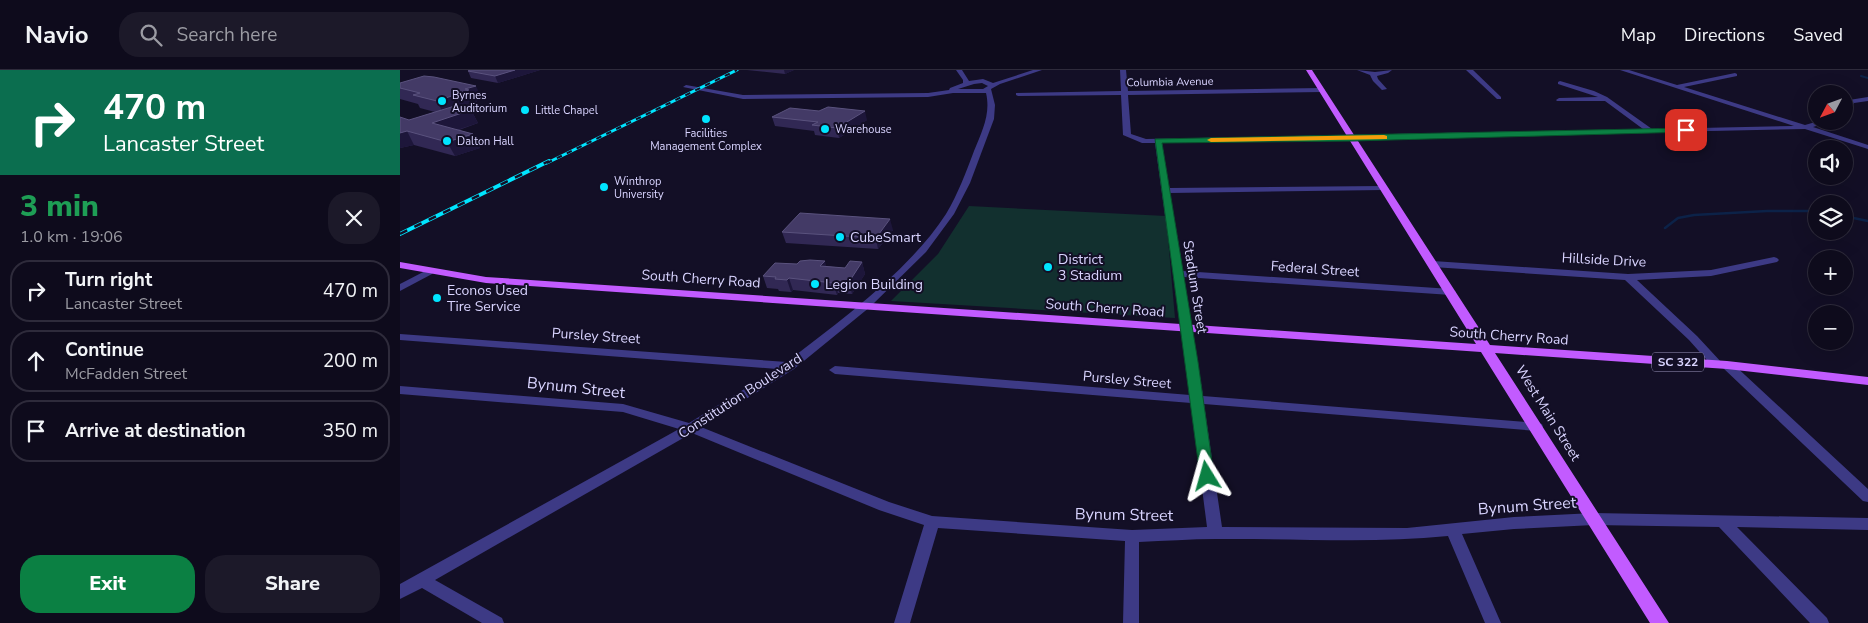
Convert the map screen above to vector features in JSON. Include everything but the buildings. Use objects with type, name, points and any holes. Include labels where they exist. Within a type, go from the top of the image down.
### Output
[{"type":"main road","name":"West Main Street","points":[[1310,70],[1660,623]]},
{"type":"main road","name":"South Cherry Road","points":[[400,265],[430,272],[486,280],[1722,365],[1868,381]]},
{"type":"street","points":[[686,87],[743,97],[922,95],[965,88],[990,88],[1039,70]]},
{"type":"street","points":[[1123,70],[1127,135],[1145,141],[1353,138],[1808,127]]},
{"type":"street","points":[[1360,70],[1373,73],[1389,70]]},
{"type":"street","points":[[1469,70],[1499,98]]},
{"type":"street","points":[[1623,70],[1868,147]]},
{"type":"street","points":[[960,72],[982,82],[990,88]]},
{"type":"street","points":[[960,72],[966,80],[965,88]]},
{"type":"street","points":[[1373,73],[1375,80],[1384,89]]},
{"type":"street","points":[[1675,87],[1735,75]]},
{"type":"street","points":[[965,88],[982,82],[1016,77]]},
{"type":"street","points":[[965,88],[992,107],[998,89],[1016,77]]},
{"type":"street","points":[[1560,83],[1592,92],[1607,99],[1650,131]]},
{"type":"street","name":"Constitution Boulevard","points":[[400,592],[549,510],[691,428],[790,366],[866,305],[924,250],[950,214],[969,174],[990,119],[992,107],[990,88]]},
{"type":"street","name":"Columbia Avenue","points":[[1018,94],[1322,90]]},
{"type":"street","points":[[1559,100],[1607,99]]},
{"type":"street","points":[[1853,101],[1868,99]]},
{"type":"street","name":"Stadium Street","points":[[1158,141],[1215,533]]},
{"type":"street","points":[[1165,191],[1383,188]]},
{"type":"street","name":"Hillside Drive","points":[[1433,264],[1628,277],[1711,273],[1774,260]]},
{"type":"street","points":[[400,288],[430,272]]},
{"type":"street","name":"Federal Street","points":[[1177,274],[1451,292]]},
{"type":"street","points":[[1628,277],[1707,352],[1868,497]]},
{"type":"street","name":"Pursley Street","points":[[400,337],[790,366]]},
{"type":"street","name":"Pursley Street","points":[[834,370],[1537,427]]},
{"type":"street","name":"Bynum Street","points":[[400,390],[623,408],[691,428],[884,506],[932,522],[1132,536],[1215,533],[1363,535],[1453,530],[1514,523],[1594,519],[1868,524]]},
{"type":"street","points":[[1721,520],[1820,623]]},
{"type":"street","points":[[902,623],[932,522]]},
{"type":"street","points":[[1453,530],[1493,623]]},
{"type":"street","points":[[1131,623],[1132,536]]},
{"type":"street","points":[[422,580],[496,623]]},
{"type":"green space","name":"District 3 Stadium","points":[[969,206],[1166,216],[1175,318],[891,301],[938,254]]},
{"type":"waterway","points":[[1861,76],[1868,78]]},
{"type":"waterway","points":[[1665,228],[1678,218],[1694,215],[1808,211]]},
{"type":"waterway","points":[[1853,218],[1868,221]]},
{"type":"railway","points":[[547,163],[737,70]]},
{"type":"railway","points":[[400,234],[549,161]]},
{"type":"slow traffic","points":[[1211,140],[1384,138]]},
{"type":"place","name":"Byrnes Auditorium","points":[[442,101]]},
{"type":"place","name":"Little Chapel","points":[[525,110]]},
{"type":"place","name":"Facilities Management Complex","points":[[706,119]]},
{"type":"place","name":"Warehouse","points":[[825,129]]},
{"type":"place","name":"Dalton Hall","points":[[447,141]]},
{"type":"place","name":"Winthrop University","points":[[604,187]]},
{"type":"place","name":"CubeSmart","points":[[840,237]]},
{"type":"place","name":"District 3 Stadium","points":[[1048,267]]},
{"type":"place","name":"Legion Building","points":[[815,284]]},
{"type":"place","name":"Econos Used Tire Service","points":[[437,298]]},
{"type":"route","points":[[1207,476],[1192,362],[1158,141],[1686,130]]}]
